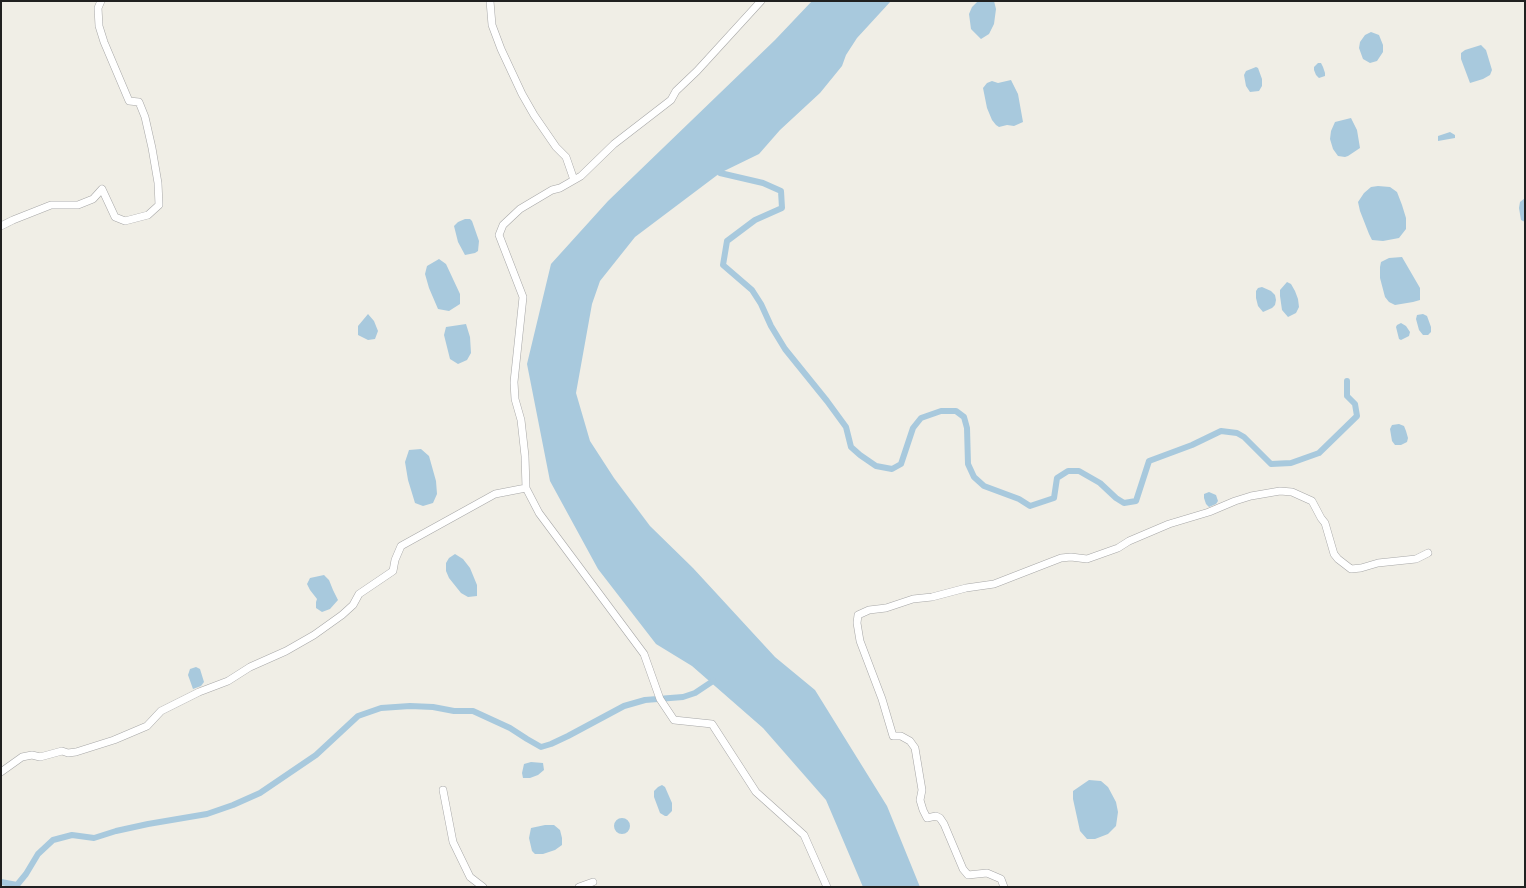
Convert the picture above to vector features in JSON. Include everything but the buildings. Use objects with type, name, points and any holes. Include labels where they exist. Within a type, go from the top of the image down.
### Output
[{"type":"street","points":[[1,226],[51,205],[78,205],[93,199],[102,190],[115,217],[125,221],[148,215],[159,205],[155,169],[145,117],[139,102],[129,101],[104,42],[99,26],[98,8],[101,1]]},
{"type":"street","points":[[490,1],[492,25],[508,66],[534,116],[546,134],[566,157],[574,180]]},
{"type":"street","points":[[761,1],[697,71],[676,91],[671,100],[614,144],[581,176],[560,188],[552,190],[520,209],[503,225],[499,235],[523,297],[514,382],[515,399],[521,420],[525,456],[526,488],[538,513],[644,654],[660,699],[674,720],[712,724],[756,792],[804,835],[828,887]]},
{"type":"street","points":[[1,772],[22,757],[32,755],[40,757],[62,751],[68,753],[76,752],[114,740],[147,726],[161,711],[199,692],[228,681],[250,667],[286,651],[314,635],[342,615],[353,605],[359,594],[393,571],[395,560],[401,546],[495,494],[526,488]]},
{"type":"street","points":[[1004,887],[1001,879],[987,873],[968,875],[963,869],[940,818],[936,816],[927,818],[920,800],[922,790],[915,748],[910,741],[901,736],[893,736],[882,698],[860,641],[857,623],[858,616],[869,610],[886,608],[913,599],[932,597],[966,588],[994,584],[1061,558],[1071,557],[1087,559],[1118,548],[1129,541],[1169,524],[1210,512],[1251,496],[1280,491],[1292,492],[1312,501],[1325,523],[1334,554],[1351,569],[1362,568],[1378,563],[1416,559],[1428,553]]},
{"type":"street","points":[[443,790],[452,842],[470,876],[483,887]]},
{"type":"street","points":[[579,887],[593,882]]},
{"type":"water","points":[[812,1],[891,1],[857,38],[846,55],[842,66],[820,93],[780,130],[759,154],[720,173],[635,237],[600,281],[592,304],[576,393],[590,441],[614,478],[650,526],[693,568],[775,657],[815,690],[887,806],[920,887],[863,887],[826,800],[763,728],[692,666],[656,644],[598,569],[550,481],[527,364],[551,264],[608,201],[775,40]]},
{"type":"water","points":[[978,1],[994,1],[996,9],[994,24],[989,34],[981,39],[971,29],[969,14],[972,7]]},
{"type":"water","points":[[1371,32],[1379,35],[1383,45],[1383,52],[1377,61],[1370,63],[1363,59],[1359,48],[1360,42],[1365,35]]},
{"type":"water","points":[[1481,45],[1486,50],[1492,70],[1490,75],[1470,83],[1461,59],[1461,53],[1465,50]]},
{"type":"water","points":[[1318,63],[1321,63],[1325,73],[1325,76],[1319,78],[1314,70],[1314,67]]},
{"type":"water","points":[[1256,67],[1258,68],[1262,79],[1262,86],[1259,91],[1250,92],[1246,86],[1244,75],[1246,71]]},
{"type":"water","points":[[1011,80],[1018,94],[1023,122],[1014,126],[1007,125],[999,127],[992,120],[987,108],[983,88],[987,83],[992,81],[998,83]]},
{"type":"water","points":[[1351,118],[1357,130],[1360,148],[1348,156],[1338,156],[1333,149],[1330,139],[1331,131],[1335,122]]},
{"type":"water","points":[[1450,132],[1455,135],[1455,138],[1438,141],[1438,136]]},
{"type":"water","points":[[1371,187],[1390,187],[1397,192],[1406,218],[1406,229],[1399,238],[1383,241],[1372,240],[1369,234],[1358,202],[1364,193]]},
{"type":"water","points":[[1525,198],[1525,222],[1521,220],[1519,208],[1520,202]]},
{"type":"water","points":[[465,219],[470,219],[472,221],[479,241],[478,251],[465,255],[458,242],[454,226],[458,222]]},
{"type":"water","points":[[1402,257],[1420,288],[1420,300],[1395,305],[1389,302],[1385,297],[1380,278],[1380,267],[1381,262],[1389,258]]},
{"type":"water","points":[[439,259],[446,264],[460,294],[460,304],[449,311],[438,309],[425,274],[427,266]]},
{"type":"water","points":[[1287,282],[1291,284],[1295,291],[1299,307],[1296,313],[1288,317],[1282,310],[1280,296],[1280,290]]},
{"type":"water","points":[[1262,287],[1271,291],[1275,295],[1276,300],[1275,305],[1272,308],[1263,312],[1258,306],[1256,298],[1256,291],[1258,288]]},
{"type":"water","points":[[368,314],[374,321],[378,331],[375,339],[368,340],[358,335],[358,326]]},
{"type":"water","points":[[1423,314],[1427,316],[1431,327],[1431,332],[1428,335],[1423,335],[1419,330],[1416,319],[1417,315]]},
{"type":"water","points":[[1401,323],[1406,326],[1410,332],[1409,336],[1401,340],[1399,339],[1396,327]]},
{"type":"water","points":[[466,324],[470,337],[471,353],[467,360],[458,364],[450,359],[444,335],[446,327]]},
{"type":"water","points":[[1399,424],[1404,426],[1408,438],[1407,442],[1401,445],[1395,445],[1392,441],[1390,429],[1392,425]]},
{"type":"water","points":[[421,449],[429,456],[436,481],[437,494],[433,503],[423,506],[415,503],[408,480],[405,462],[409,450]]},
{"type":"water","points":[[1209,492],[1216,495],[1218,501],[1216,504],[1209,507],[1206,504],[1204,494]]},
{"type":"water","points":[[455,554],[463,559],[470,568],[477,585],[477,596],[468,597],[461,593],[449,578],[446,571],[446,563],[449,558]]},
{"type":"water","points":[[324,575],[329,580],[338,600],[330,609],[322,612],[316,608],[317,599],[307,584],[310,578]]},
{"type":"water","points":[[196,667],[200,669],[204,682],[201,686],[193,689],[188,675],[190,669]]},
{"type":"water","points":[[531,762],[543,763],[544,770],[538,775],[530,778],[523,778],[522,773],[524,764]]},
{"type":"water","points":[[1089,780],[1101,781],[1108,787],[1116,802],[1118,812],[1116,826],[1108,834],[1095,839],[1087,839],[1080,831],[1073,799],[1073,791]]},
{"type":"water","points":[[662,785],[665,787],[672,803],[672,811],[667,816],[660,813],[654,797],[654,791]]},
{"type":"water","points":[[622,818],[628,820],[630,826],[628,832],[622,834],[616,832],[614,826],[616,820]]},
{"type":"water","points":[[554,825],[560,830],[562,845],[555,850],[543,854],[535,854],[532,851],[529,838],[531,828]]},
{"type":"waterway","points":[[720,173],[763,183],[781,191],[782,208],[755,220],[727,241],[723,265],[752,290],[785,349],[846,427],[851,447],[876,466],[892,469],[901,464],[913,428],[921,418],[941,411],[956,411],[964,417],[967,428],[968,464],[974,477],[984,486],[1019,499],[1030,506],[1054,498],[1057,478],[1068,471],[1079,471],[1100,483],[1116,498],[1124,503],[1136,501],[1149,461],[1192,445],[1221,431],[1237,433],[1244,437],[1271,464],[1291,463],[1319,453],[1357,416],[1355,404],[1347,396],[1347,381]]},
{"type":"waterway","points":[[1,882],[17,885],[26,874],[38,854],[53,840],[72,835],[94,838],[116,831],[148,824],[207,814],[233,805],[260,793],[316,755],[358,716],[381,708],[410,706],[433,707],[454,711],[473,711],[510,728],[541,747],[568,736],[624,706],[645,700],[683,697],[695,693],[713,681]]}]
